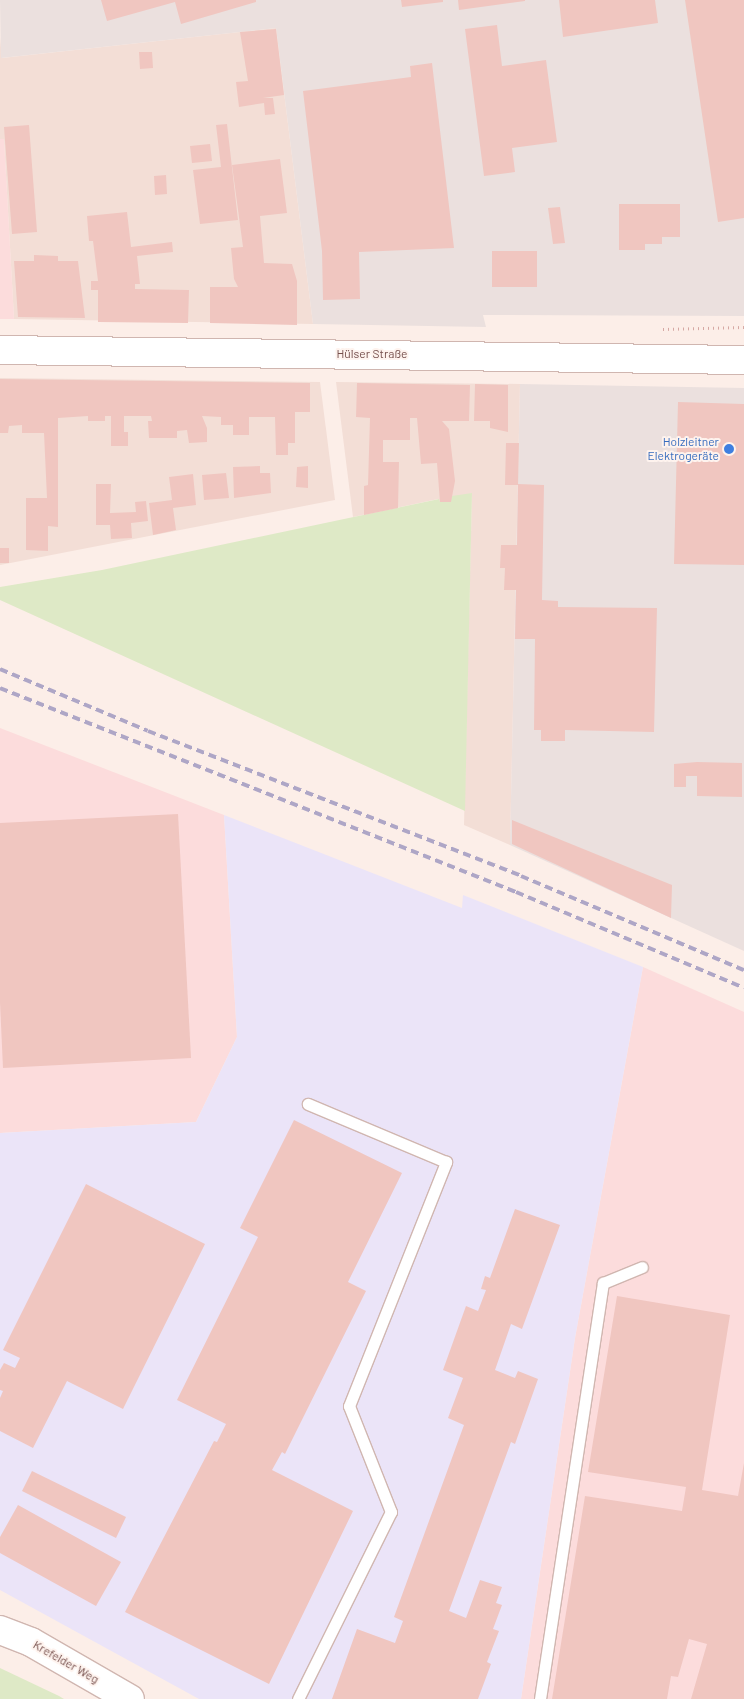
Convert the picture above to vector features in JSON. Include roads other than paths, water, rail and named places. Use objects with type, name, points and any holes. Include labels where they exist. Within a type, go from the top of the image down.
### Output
[{"type":"main road","name":"Hülser Straße","points":[[0,350],[744,360]]},
{"type":"main road","name":"Krefelder Weg","points":[[0,1630],[31,1642],[130,1699]]},
{"type":"lane","points":[[298,1699],[391,1512],[349,1406],[446,1162],[308,1104]]},
{"type":"lane","points":[[540,1699],[603,1282],[642,1267]]},
{"type":"railway","points":[[0,669],[148,731],[521,876],[744,970]]},
{"type":"railway","points":[[0,688],[516,892],[744,988]]},
{"type":"place","name":"Holzleitner Elektrogeräte","points":[[729,449]]}]
